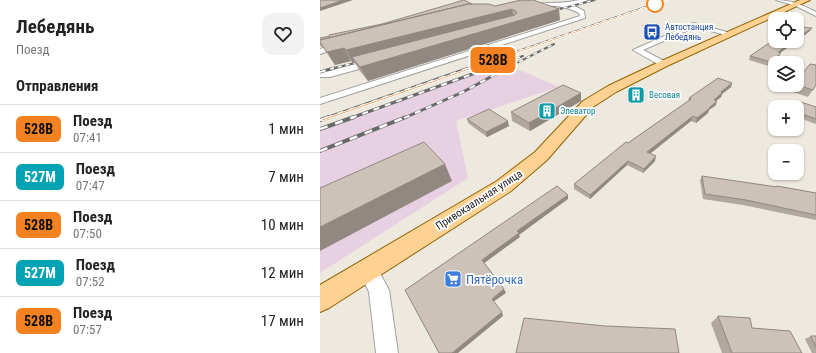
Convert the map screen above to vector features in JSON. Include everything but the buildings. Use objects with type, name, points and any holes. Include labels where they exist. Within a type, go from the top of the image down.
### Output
[{"type":"main road","name":"Привокзальная улица","points":[[320,299],[504,186],[541,156],[588,104],[612,89],[747,25],[802,2]]},
{"type":"street","points":[[519,8],[541,4],[568,5],[585,0]]},
{"type":"street","points":[[779,0],[802,2],[816,14]]},
{"type":"street","points":[[320,101],[583,17],[582,12],[568,5]]},
{"type":"street","points":[[663,64],[637,50],[694,25],[730,34]]},
{"type":"street","points":[[320,52],[353,41]]},
{"type":"street","points":[[320,74],[330,74],[379,60]]},
{"type":"street","points":[[368,270],[379,290],[387,353]]},
{"type":"path","points":[[642,25],[646,27]]},
{"type":"shaded area","points":[[501,62],[559,87],[456,121],[468,178],[320,273],[320,129],[381,109]]},
{"type":"railway","points":[[548,12],[595,0]]},
{"type":"railway","points":[[466,69],[666,0]]},
{"type":"railway","points":[[505,69],[554,44]]},
{"type":"railway","points":[[486,69],[523,56]]},
{"type":"railway","points":[[333,68],[367,60]]},
{"type":"railway","points":[[320,72],[333,68]]},
{"type":"railway","points":[[326,118],[469,68]]},
{"type":"railway","points":[[351,118],[489,68]]},
{"type":"railway","points":[[404,118],[463,92],[507,68]]},
{"type":"railway","points":[[320,129],[354,117]]},
{"type":"railway","points":[[320,151],[406,117]]},
{"type":"railway","points":[[320,120],[326,118]]},
{"type":"train","name":"528В","points":[[320,120],[666,0]]},
{"type":"place","name":"Автостанция Лебедянь","points":[[652,32]]},
{"type":"place","name":"Весовая","points":[[636,95]]},
{"type":"place","name":"Элеватор","points":[[547,111]]},
{"type":"place","name":"Пятёрочка","points":[[453,279]]}]
